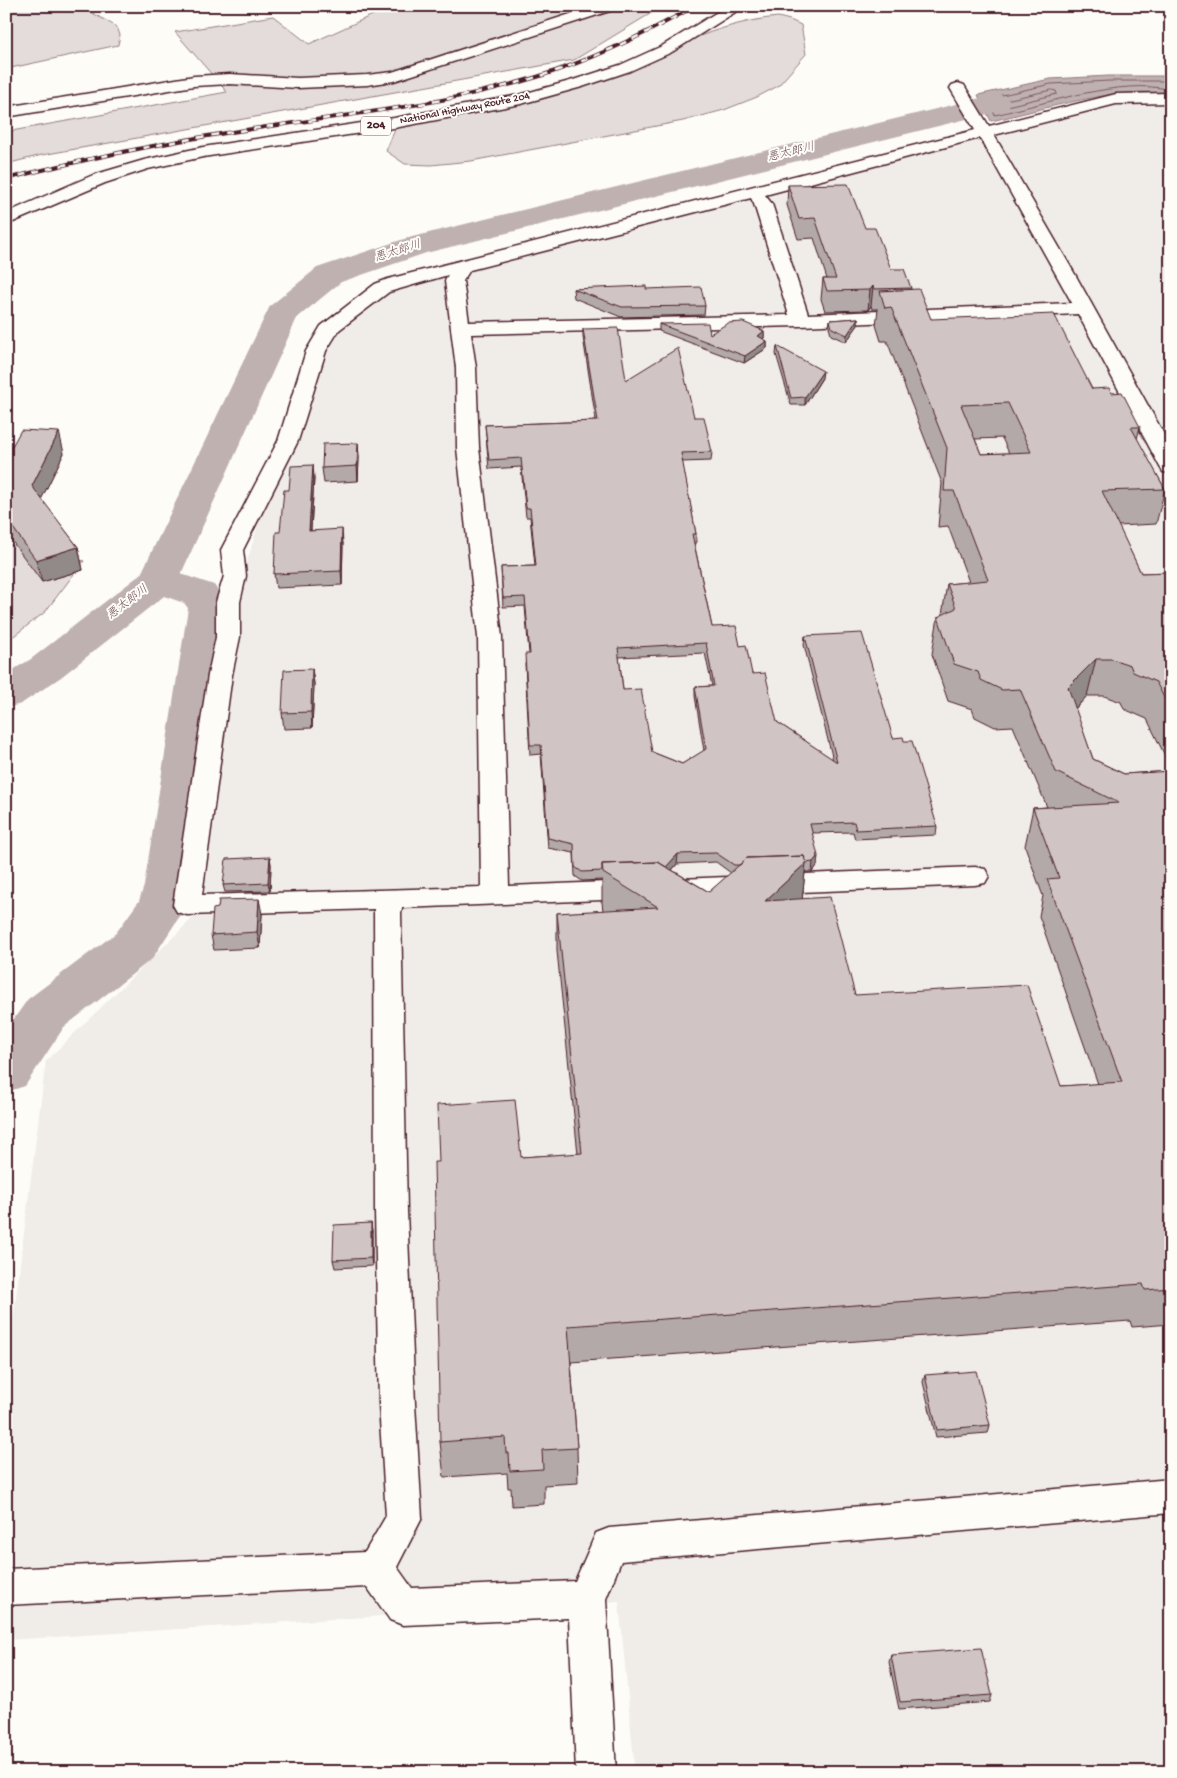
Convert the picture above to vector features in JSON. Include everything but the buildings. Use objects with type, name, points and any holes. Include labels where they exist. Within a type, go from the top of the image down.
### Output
[{"type":"main road","points":[[6,112],[194,81],[230,79],[298,83],[367,80],[394,76],[441,62],[540,27],[611,6]]},
{"type":"main road","name":"National Highway Route 204","points":[[6,220],[99,179],[144,165],[203,152],[394,123],[521,99],[576,84],[625,68],[667,49],[738,6]]},
{"type":"main road","points":[[958,88],[1084,308],[1171,467]]},
{"type":"main road","points":[[975,876],[495,896],[187,905],[220,674],[228,637],[228,602],[235,576],[232,550],[288,441],[316,351],[331,326],[382,288],[395,283],[1106,101],[1171,98]]},
{"type":"main road","points":[[755,192],[763,204],[800,320]]},
{"type":"main road","points":[[462,267],[454,281],[466,368],[468,448],[490,637],[495,896]]},
{"type":"main road","points":[[461,328],[800,320],[1084,308]]},
{"type":"main road","points":[[376,1569],[404,1518],[397,1404],[391,1211],[387,913],[392,898]]},
{"type":"main road","points":[[596,1772],[587,1599],[609,1545],[1171,1496]]},
{"type":"main road","points":[[6,1587],[376,1569]]},
{"type":"main road","points":[[376,1569],[403,1607],[587,1599]]},
{"type":"shaded area","points":[[6,6],[80,6],[117,27],[120,35],[118,45],[6,69]]},
{"type":"shaded area","points":[[385,6],[663,6],[574,60],[42,155],[6,164],[6,132],[227,92],[175,32],[273,16],[309,44],[388,8]]},
{"type":"shaded area","points":[[778,17],[801,25],[806,54],[778,86],[757,97],[724,110],[683,121],[471,161],[431,165],[405,164],[386,151],[396,127],[509,107],[554,96],[724,28],[750,21]]},
{"type":"shaded area","points":[[1109,104],[1171,105],[1171,1772],[635,1772],[619,1601],[6,1640],[6,1375],[46,1061],[197,914],[244,572],[313,337],[427,268]]},
{"type":"shaded area","points":[[6,544],[84,561],[45,612],[6,642]]},
{"type":"water","points":[[1109,76],[1171,76],[1171,95],[1152,92],[1107,95],[991,121],[978,95],[1050,79]]},
{"type":"waterway","name":"悪太郎川","points":[[158,580],[282,313],[329,275],[415,246],[997,103]]},
{"type":"waterway","name":"悪太郎川","points":[[6,694],[46,668],[158,580]]},
{"type":"waterway","points":[[6,1072],[46,1013],[134,946],[162,905],[168,886],[209,608],[199,594],[158,580]]},
{"type":"railway","points":[[6,179],[90,159],[175,142],[423,103],[499,87],[537,77],[598,55],[657,27],[695,6]]}]
